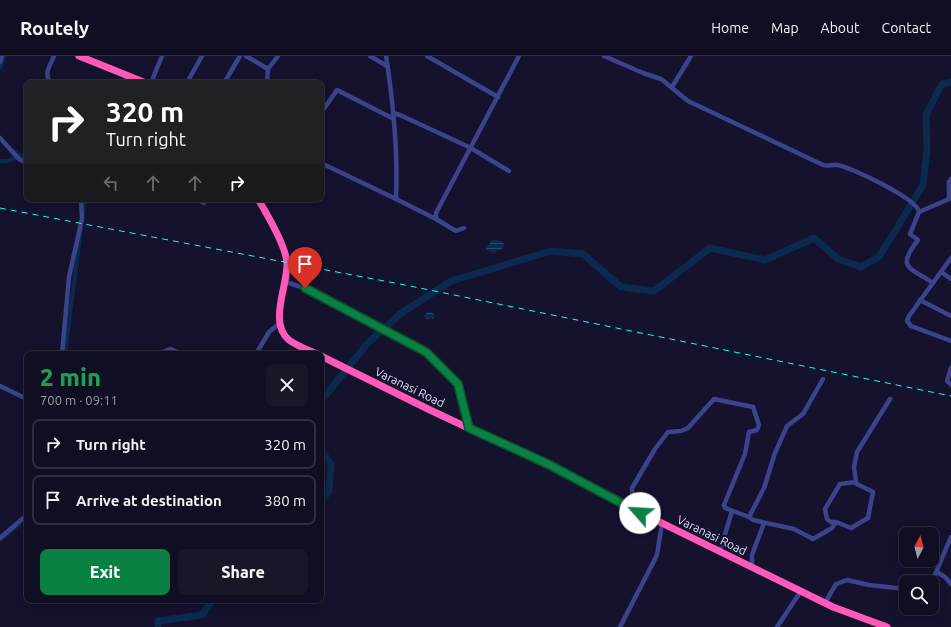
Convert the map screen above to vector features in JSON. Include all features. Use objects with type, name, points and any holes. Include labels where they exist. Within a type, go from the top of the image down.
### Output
[{"type":"highway","points":[[79,56],[138,80]]},
{"type":"highway","points":[[260,202],[272,225],[284,252],[287,263],[280,323],[283,332],[290,341],[311,351]]},
{"type":"highway","name":"Varanasi Road","points":[[324,357],[469,428],[548,464],[640,513],[825,603],[886,627]]},
{"type":"street","points":[[0,62],[2,56]]},
{"type":"street","points":[[49,80],[47,73],[54,56]]},
{"type":"street","points":[[152,80],[162,56]]},
{"type":"street","points":[[189,79],[202,56]]},
{"type":"street","points":[[226,80],[240,56]]},
{"type":"street","points":[[246,56],[268,69]]},
{"type":"street","points":[[267,80],[268,69],[278,56]]},
{"type":"street","points":[[370,56],[387,66]]},
{"type":"street","points":[[386,56],[397,172],[396,199]]},
{"type":"street","points":[[427,56],[498,96]]},
{"type":"street","points":[[436,219],[436,213],[469,147],[519,56]]},
{"type":"street","points":[[604,56],[643,73],[659,78],[688,101],[823,165],[839,165],[902,194],[914,203],[919,212]]},
{"type":"street","points":[[672,87],[691,56]]},
{"type":"street","points":[[125,80],[128,76]]},
{"type":"street","points":[[324,109],[337,90],[392,116],[400,115],[469,147],[509,171]]},
{"type":"street","points":[[0,138],[17,158],[24,162]]},
{"type":"street","points":[[324,164],[436,219],[456,231],[464,228]]},
{"type":"street","points":[[933,283],[909,267],[906,262],[906,258],[918,240],[910,234],[919,212],[949,199],[949,182],[951,179]]},
{"type":"street","points":[[62,351],[70,272],[82,218],[81,202]]},
{"type":"street","points":[[951,258],[909,316],[908,323],[951,341]]},
{"type":"street","points":[[941,272],[951,279]]},
{"type":"street","points":[[285,282],[305,288],[336,303],[366,322],[426,352],[456,381],[460,390],[469,428]]},
{"type":"street","points":[[920,300],[951,316]]},
{"type":"street","points":[[258,351],[269,332],[280,323]]},
{"type":"street","points":[[165,351],[171,349],[175,351]]},
{"type":"street","points":[[951,368],[947,381],[951,385]]},
{"type":"street","points":[[749,517],[764,488],[775,453],[787,426],[803,414],[822,379]]},
{"type":"street","points":[[0,386],[24,398]]},
{"type":"street","points":[[640,513],[632,496],[632,488],[655,449],[668,432],[681,431],[688,428],[711,401],[717,399],[753,407],[760,425],[759,429],[750,432],[745,454],[724,505],[725,508],[753,520],[794,529],[814,539],[832,528],[836,522]]},
{"type":"street","points":[[855,483],[856,478],[854,468],[857,452],[890,399]]},
{"type":"street","points":[[855,483],[873,492],[868,518],[851,528],[836,522],[831,522],[827,519],[825,514],[826,506],[840,484],[855,483]]},
{"type":"street","points":[[720,551],[732,511]]},
{"type":"street","points":[[0,538],[24,518]]},
{"type":"street","points":[[620,627],[657,554],[662,523]]},
{"type":"street","points":[[752,567],[752,555],[764,523]]},
{"type":"street","points":[[935,575],[946,547],[951,540]]},
{"type":"street","points":[[937,572],[945,577],[951,584]]},
{"type":"street","points":[[825,603],[836,584],[846,580],[868,585],[899,588]]},
{"type":"street","points":[[777,627],[801,591]]},
{"type":"water","points":[[492,240],[499,240],[504,244],[503,248],[494,253],[485,250]]},
{"type":"water","points":[[429,311],[434,314],[434,319],[426,319],[424,315]]},
{"type":"waterway","points":[[0,68],[5,56]]},
{"type":"waterway","points":[[324,397],[367,344],[400,314],[451,281],[551,251],[583,254],[621,287],[654,291],[710,248],[765,260],[814,238],[838,259],[861,267],[879,257],[923,185],[927,150],[926,115],[942,84],[951,82]]},
{"type":"waterway","points":[[13,150],[24,159]]},
{"type":"waterway","points":[[0,161],[8,161],[20,156]]},
{"type":"waterway","points":[[83,215],[85,202]]},
{"type":"waterway","points":[[65,351],[81,229]]},
{"type":"waterway","points":[[324,454],[331,464],[329,491],[324,497]]},
{"type":"waterway","points":[[0,540],[20,524]]},
{"type":"waterway","points":[[158,627],[158,621],[202,615],[211,603]]},
{"type":"railway","points":[[0,208],[400,284],[951,396]]},
{"type":"route","points":[[305,288],[336,303],[366,322],[426,352],[451,374],[458,384],[469,428],[548,464],[640,513]]}]
